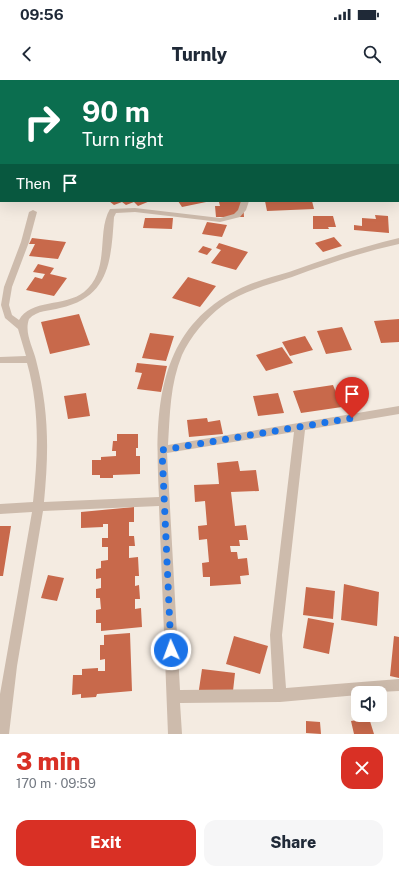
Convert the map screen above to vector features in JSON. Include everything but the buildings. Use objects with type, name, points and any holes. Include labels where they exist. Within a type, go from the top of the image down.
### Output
[{"type":"street","points":[[33,80],[67,80]]},
{"type":"street","points":[[2,734],[38,507],[43,433],[40,400],[32,359],[22,327],[25,317],[30,312],[78,300],[92,289],[98,281],[105,262],[110,217],[113,211],[135,210],[220,220],[232,218],[241,213],[244,210],[245,202]]},
{"type":"street","points":[[22,327],[8,316],[5,305],[8,287],[33,212]]},
{"type":"street","points":[[175,734],[162,450],[166,392],[171,370],[183,344],[204,317],[231,297],[256,285],[364,249],[399,242]]},
{"type":"street","points":[[0,360],[32,359]]},
{"type":"street","points":[[162,450],[399,410]]},
{"type":"street","points":[[280,696],[276,635],[300,427]]},
{"type":"street","points":[[0,509],[164,501]]},
{"type":"street","points":[[173,697],[280,696],[399,685]]},
{"type":"route","points":[[171,650],[162,450],[352,418]]}]
